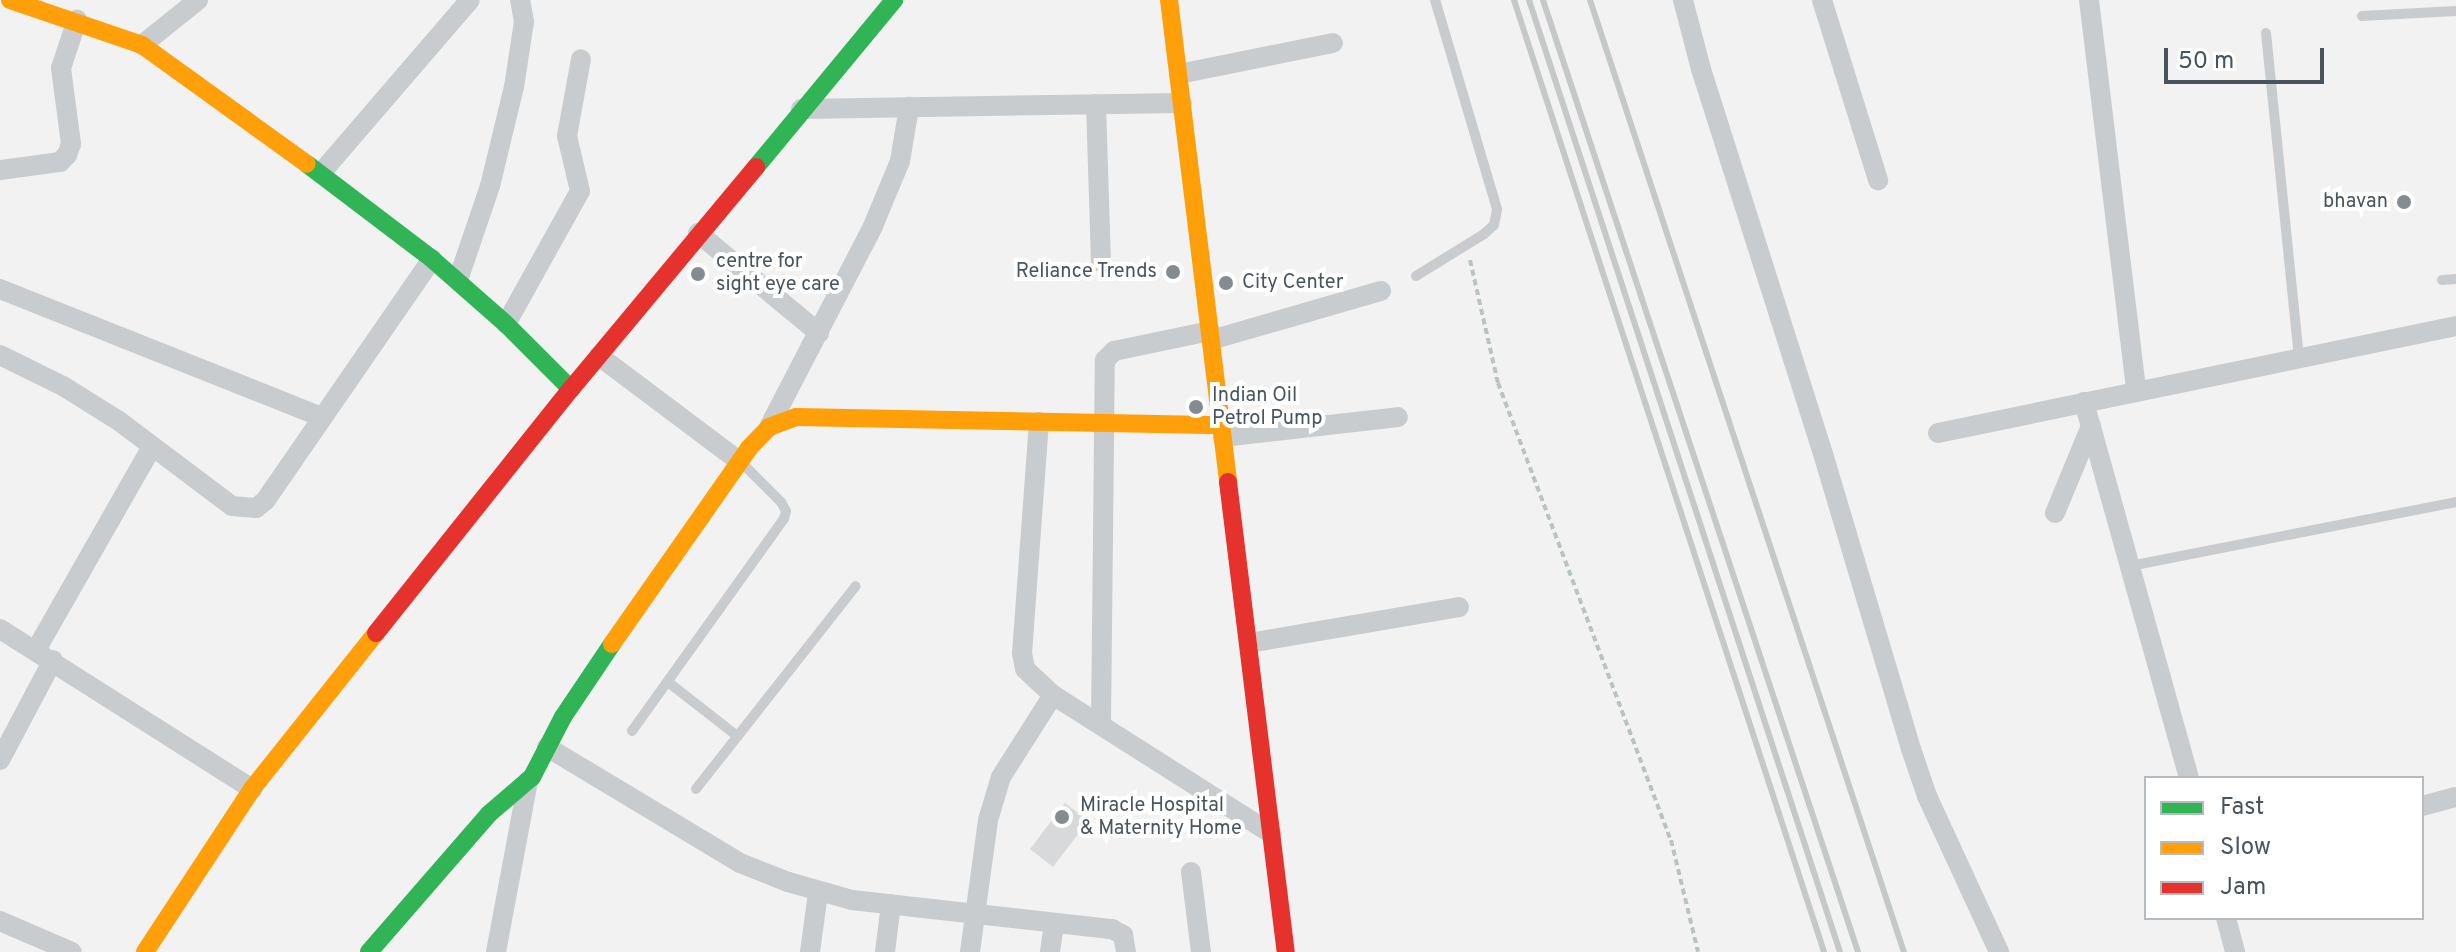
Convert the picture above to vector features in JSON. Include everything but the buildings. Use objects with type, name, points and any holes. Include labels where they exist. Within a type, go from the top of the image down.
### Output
[{"type":"street","points":[[10,0],[77,20],[142,45],[321,173],[432,259],[506,324],[571,389]]},
{"type":"street","points":[[142,45],[198,0]]},
{"type":"street","points":[[321,173],[470,0]]},
{"type":"street","points":[[458,280],[490,186],[514,87],[524,22],[520,0]]},
{"type":"street","points":[[145,952],[252,789],[571,389],[894,0]]},
{"type":"street","points":[[1169,0],[1286,952]]},
{"type":"street","points":[[1683,0],[1701,69],[1821,447],[1911,749],[1927,796],[1999,952]]},
{"type":"street","points":[[1822,0],[1878,180]]},
{"type":"street","points":[[2089,0],[2136,391]]},
{"type":"street","points":[[0,170],[60,162],[67,155],[71,144],[61,68],[77,20]]},
{"type":"street","points":[[1179,74],[1333,43]]},
{"type":"street","points":[[506,324],[580,191],[567,136],[581,59]]},
{"type":"street","points":[[801,109],[1182,103]]},
{"type":"street","points":[[1096,104],[1101,262]]},
{"type":"street","points":[[496,952],[528,781],[630,616],[739,461],[769,427],[853,270],[900,161],[909,107]]},
{"type":"street","points":[[698,233],[819,333]]},
{"type":"street","points":[[0,355],[63,386],[232,506],[256,508],[265,501],[432,259]]},
{"type":"street","points":[[0,289],[321,417]]},
{"type":"street","points":[[1101,725],[1105,360],[1114,351],[1210,335],[1381,291]]},
{"type":"street","points":[[1938,433],[2456,326]]},
{"type":"street","points":[[599,356],[739,461]]},
{"type":"street","points":[[2084,402],[2188,776]]},
{"type":"street","points":[[769,427],[796,417],[833,415],[1106,423],[1222,431],[1398,417]]},
{"type":"street","points":[[1039,422],[1022,653],[1025,669],[1053,695],[1272,834]]},
{"type":"street","points":[[2055,513],[2091,426]]},
{"type":"street","points":[[0,760],[45,655],[152,447]]},
{"type":"street","points":[[1249,643],[1459,607]]},
{"type":"street","points":[[0,629],[252,789]]},
{"type":"street","points":[[970,952],[988,820],[1001,777],[1053,695]]},
{"type":"street","points":[[547,747],[740,863],[818,893],[1112,929],[1123,935],[1126,952]]},
{"type":"street","points":[[369,952],[490,813],[528,781]]},
{"type":"street","points":[[2424,805],[2456,797]]},
{"type":"street","points":[[1191,872],[1201,952]]},
{"type":"street","points":[[810,952],[818,893]]},
{"type":"street","points":[[885,952],[891,904]]},
{"type":"street","points":[[2227,920],[2235,952]]},
{"type":"street","points":[[0,921],[38,946],[72,952]]},
{"type":"street","points":[[1050,952],[1054,923]]},
{"type":"lane","points":[[1416,276],[1466,248],[1494,225],[1497,209],[1435,0]]},
{"type":"lane","points":[[2362,16],[2456,11]]},
{"type":"lane","points":[[2266,33],[2299,358]]},
{"type":"lane","points":[[2442,280],[2456,279]]},
{"type":"lane","points":[[632,731],[784,519],[786,511],[781,502],[739,461]]},
{"type":"lane","points":[[2130,566],[2456,502]]},
{"type":"lane","points":[[696,789],[856,586]]},
{"type":"lane","points":[[668,682],[737,736]]},
{"type":"path","points":[[1466,248],[1498,383],[1671,840],[1698,952]]},
{"type":"railway","points":[[1514,0],[1824,952]]},
{"type":"railway","points":[[1529,0],[1840,952]]},
{"type":"railway","points":[[1543,0],[1858,952]]},
{"type":"railway","points":[[1590,0],[1904,952]]},
{"type":"traffic: fast","points":[[756,167],[894,0]]},
{"type":"traffic: fast","points":[[307,164],[432,259],[506,324],[571,389]]},
{"type":"traffic: fast","points":[[369,952],[490,813],[532,777],[563,717],[612,644]]},
{"type":"traffic: slow","points":[[10,0],[142,45],[307,164]]},
{"type":"traffic: slow","points":[[1169,0],[1228,482]]},
{"type":"traffic: slow","points":[[612,644],[749,448],[769,427],[796,417],[1221,425]]},
{"type":"traffic: slow","points":[[145,952],[252,789],[376,633]]},
{"type":"traffic: jam","points":[[376,633],[571,389],[756,167]]},
{"type":"traffic: jam","points":[[1228,482],[1286,952]]},
{"type":"place","name":"bhavan","points":[[2404,202]]},
{"type":"place","name":"Reliance Trends","points":[[1173,272]]},
{"type":"place","name":"centre for sight eye care","points":[[698,274]]},
{"type":"place","name":"City Center","points":[[1226,283]]},
{"type":"place","name":"Indian Oil Petrol Pump","points":[[1196,407]]},
{"type":"place","name":"Miracle Hospital & Maternity Home","points":[[1062,817]]}]
